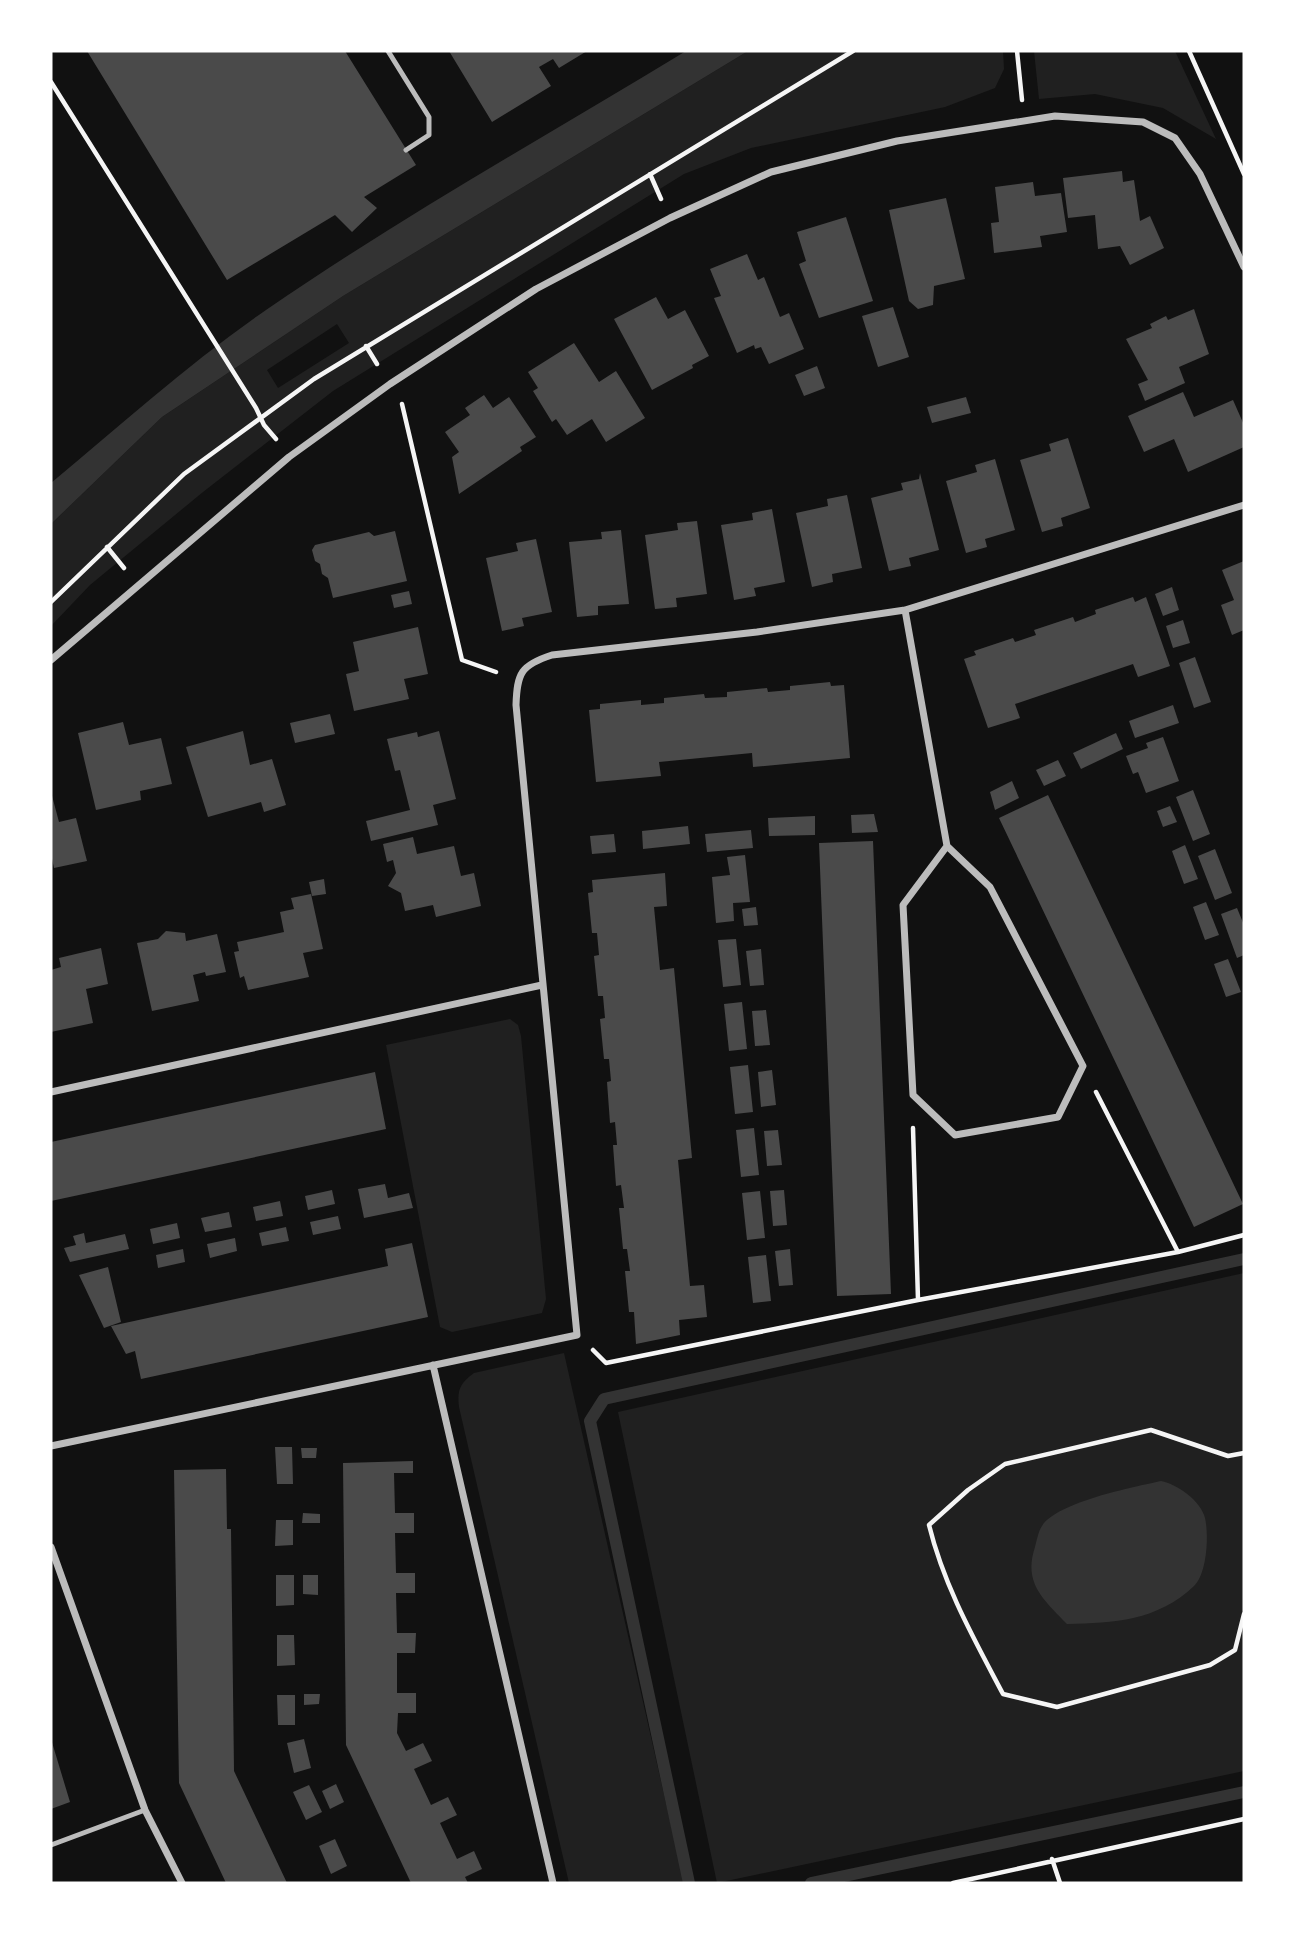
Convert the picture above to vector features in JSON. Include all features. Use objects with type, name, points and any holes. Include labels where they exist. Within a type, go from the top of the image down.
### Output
[{"type":"street","points":[[51,660],[270,473],[390,384],[536,289],[743,183],[799,163],[897,141],[1055,116],[1143,122],[1175,138],[1200,174],[1244,267]]},
{"type":"street","points":[[51,1446],[577,1335],[516,705],[517,680],[534,661],[552,655],[757,632],[905,610],[1244,505]]},
{"type":"street","points":[[905,610],[947,846],[990,887],[1083,1066],[1058,1117],[956,1135],[913,1095],[903,905],[947,846]]},
{"type":"street","points":[[51,1092],[542,985]]},
{"type":"street","points":[[433,1366],[553,1883]]},
{"type":"street","points":[[51,1546],[145,1810],[182,1883]]},
{"type":"lane","points":[[388,51],[429,117],[429,135],[406,150]]},
{"type":"lane","points":[[51,1845],[145,1810]]},
{"type":"path","points":[[51,602],[167,488],[260,417],[366,346],[853,51]]},
{"type":"path","points":[[1017,51],[1025,121]]},
{"type":"path","points":[[1189,51],[1244,174]]},
{"type":"path","points":[[51,82],[260,417]]},
{"type":"path","points":[[390,384],[406,409],[462,660],[517,680]]},
{"type":"path","points":[[1083,1066],[1178,1252]]},
{"type":"path","points":[[913,1095],[918,1300]]},
{"type":"path","points":[[577,1335],[606,1363],[918,1300],[1178,1252],[1244,1235]]},
{"type":"path","points":[[1244,1453],[1228,1455],[1151,1430],[1005,1464],[968,1490],[929,1525],[938,1562],[1003,1694],[1057,1707],[1210,1665],[1235,1650],[1244,1614]]},
{"type":"path","points":[[953,1883],[1052,1859],[1244,1819]]},
{"type":"path","points":[[1052,1859],[1060,1883]]},
{"type":"shaded area","points":[[686,51],[748,51],[343,296],[162,417],[51,524],[51,483],[183,372],[238,330],[421,210]]},
{"type":"shaded area","points":[[748,51],[1003,51],[1004,69],[995,88],[945,107],[751,148],[684,174],[333,391],[203,492],[90,585],[51,626],[51,524],[162,417],[343,296]],"holes":[[[337,324],[349,343],[278,388],[267,370]]]},
{"type":"shaded area","points":[[1034,51],[1175,51],[1216,139],[1163,108],[1095,94],[1039,99]]},
{"type":"shaded area","points":[[510,1019],[518,1025],[521,1036],[546,1299],[542,1313],[452,1332],[440,1327],[386,1045]]},
{"type":"shaded area","points":[[1244,1273],[1244,1771],[717,1883],[618,1412]]},
{"type":"shaded area","points":[[564,1353],[684,1883],[569,1883],[459,1407],[460,1387],[474,1373]]},
{"type":"shaded area","points":[[1161,1481],[1188,1494],[1203,1512],[1207,1544],[1202,1573],[1198,1580],[1180,1598],[1150,1613],[1118,1621],[1067,1624],[1043,1598],[1034,1581],[1032,1560],[1042,1526],[1050,1517],[1079,1503]]},
{"type":"building","points":[[87,51],[345,51],[416,165],[364,197],[377,208],[352,232],[335,215],[227,280]]},
{"type":"building","points":[[449,51],[587,51],[559,68],[553,59],[539,67],[551,86],[492,122]]},
{"type":"building","points":[[1122,171],[1123,182],[1134,180],[1140,221],[1150,216],[1164,248],[1130,265],[1120,246],[1098,249],[1095,215],[1068,218],[1063,178]]},
{"type":"building","points":[[1033,182],[1035,196],[1061,193],[1067,232],[1040,236],[1042,247],[994,253],[991,223],[999,222],[995,187]]},
{"type":"building","points":[[946,198],[965,279],[934,286],[933,305],[918,309],[909,301],[889,210]]},
{"type":"building","points":[[846,217],[873,301],[819,318],[799,264],[806,261],[797,232]]},
{"type":"building","points":[[747,254],[758,280],[764,277],[780,317],[789,313],[804,349],[769,364],[761,347],[755,349],[754,345],[737,353],[714,298],[721,296],[710,269]]},
{"type":"building","points":[[656,297],[668,319],[685,310],[709,356],[692,365],[693,368],[652,390],[614,319]]},
{"type":"building","points":[[893,307],[909,357],[878,367],[862,316]]},
{"type":"building","points":[[1194,309],[1209,354],[1179,367],[1185,383],[1145,401],[1138,384],[1148,380],[1126,339],[1152,328],[1150,324],[1166,316],[1168,320]]},
{"type":"building","points":[[574,343],[599,382],[616,371],[645,418],[606,442],[592,419],[567,435],[556,419],[552,422],[533,391],[538,388],[528,372]]},
{"type":"building","points":[[817,366],[825,388],[804,396],[795,375]]},
{"type":"building","points":[[1183,392],[1194,417],[1233,400],[1244,425],[1244,447],[1188,472],[1174,439],[1144,452],[1128,416]]},
{"type":"building","points":[[484,395],[493,408],[509,397],[536,437],[520,447],[522,451],[459,494],[452,457],[459,452],[445,432],[470,415],[465,408]]},
{"type":"building","points":[[966,397],[971,413],[932,423],[927,407]]},
{"type":"building","points":[[1068,438],[1090,508],[1061,518],[1063,526],[1042,532],[1020,460],[1051,451],[1049,444]]},
{"type":"building","points":[[995,459],[1015,530],[985,539],[987,547],[966,553],[946,481],[977,472],[975,465]]},
{"type":"building","points":[[920,473],[939,550],[909,558],[911,566],[889,571],[871,498],[903,490],[901,483],[919,479]]},
{"type":"building","points":[[847,495],[862,568],[832,574],[833,582],[812,587],[796,513],[828,506],[827,499]]},
{"type":"building","points":[[772,509],[785,582],[754,588],[756,596],[734,600],[721,525],[753,520],[752,513]]},
{"type":"building","points":[[697,521],[707,594],[676,598],[677,607],[655,609],[645,535],[678,530],[677,523]]},
{"type":"building","points":[[621,530],[629,604],[598,606],[598,615],[577,617],[569,542],[602,539],[601,532]]},
{"type":"building","points":[[395,531],[407,581],[333,598],[328,578],[322,574],[320,564],[315,561],[312,550],[315,545],[369,532],[374,536]]},
{"type":"building","points":[[536,539],[552,612],[522,618],[524,626],[502,631],[486,558],[518,551],[516,543]]},
{"type":"building","points":[[1244,561],[1244,630],[1232,635],[1221,605],[1234,600],[1222,570]]},
{"type":"building","points":[[1172,587],[1179,610],[1163,616],[1155,594]]},
{"type":"building","points":[[409,591],[412,604],[394,608],[391,595]]},
{"type":"building","points":[[1133,597],[1135,602],[1146,597],[1170,666],[1138,677],[1133,664],[1015,704],[1020,718],[988,728],[964,659],[976,655],[974,651],[1013,638],[1015,642],[1036,635],[1034,630],[1073,617],[1075,622],[1096,614],[1095,610]]},
{"type":"building","points":[[1183,620],[1190,643],[1173,648],[1166,626]]},
{"type":"building","points":[[418,627],[428,674],[404,679],[409,699],[354,711],[346,674],[359,671],[353,642]]},
{"type":"building","points":[[1195,657],[1211,702],[1194,708],[1179,663]]},
{"type":"building","points":[[830,682],[831,686],[844,685],[850,758],[753,767],[752,753],[659,762],[661,776],[596,782],[589,710],[600,709],[600,704],[641,700],[641,705],[664,703],[664,698],[704,694],[705,698],[727,697],[727,692],[767,688],[768,692],[790,690],[790,686]]},
{"type":"building","points":[[1173,705],[1179,723],[1135,738],[1129,721]]},
{"type":"building","points":[[330,714],[335,734],[295,743],[290,723]]},
{"type":"building","points":[[123,722],[129,745],[161,738],[172,784],[140,791],[141,800],[96,810],[78,733]]},
{"type":"building","points":[[243,731],[250,765],[272,759],[286,805],[264,812],[261,802],[208,817],[186,747]]},
{"type":"building","points":[[439,731],[456,799],[433,805],[438,825],[371,841],[366,821],[410,810],[400,770],[395,771],[387,739],[417,732],[418,737]]},
{"type":"building","points":[[1116,733],[1123,749],[1081,769],[1073,753]]},
{"type":"building","points":[[1163,737],[1179,781],[1146,793],[1138,772],[1133,774],[1126,756],[1148,748],[1146,743]]},
{"type":"building","points":[[1058,760],[1066,776],[1044,786],[1036,770]]},
{"type":"building","points":[[1012,781],[1019,798],[995,810],[990,792]]},
{"type":"building","points":[[1193,790],[1210,834],[1193,841],[1176,797]]},
{"type":"building","points":[[51,792],[59,822],[76,818],[87,861],[54,868],[51,854]]},
{"type":"building","points":[[1048,795],[1243,1204],[1194,1227],[999,818]]},
{"type":"building","points":[[1170,806],[1177,822],[1163,827],[1157,811]]},
{"type":"building","points":[[874,814],[878,832],[852,833],[851,815]]},
{"type":"building","points":[[815,816],[815,835],[769,836],[768,818]]},
{"type":"building","points":[[688,826],[690,844],[643,849],[642,831]]},
{"type":"building","points":[[751,830],[753,848],[707,852],[705,834]]},
{"type":"building","points":[[614,834],[616,852],[592,854],[590,836]]},
{"type":"building","points":[[413,837],[417,854],[454,846],[461,876],[474,873],[481,906],[436,917],[433,905],[405,911],[401,893],[388,886],[396,873],[393,860],[387,862],[383,844]]},
{"type":"building","points":[[873,841],[891,1294],[837,1296],[819,843]]},
{"type":"building","points":[[1185,845],[1198,879],[1184,884],[1172,851]]},
{"type":"building","points":[[1215,849],[1232,893],[1215,900],[1198,856]]},
{"type":"building","points":[[745,855],[750,902],[733,903],[734,921],[716,923],[712,877],[730,875],[727,857]]},
{"type":"building","points":[[665,873],[667,906],[654,907],[660,970],[674,968],[692,1158],[678,1160],[690,1286],[704,1285],[707,1317],[679,1320],[680,1335],[636,1344],[634,1312],[629,1312],[625,1271],[630,1271],[627,1249],[623,1249],[619,1208],[624,1208],[621,1185],[616,1186],[613,1145],[617,1145],[615,1122],[610,1123],[607,1082],[611,1081],[609,1059],[604,1059],[600,1019],[605,1018],[603,996],[598,996],[594,956],[599,955],[597,933],[592,933],[588,893],[593,892],[592,880]]},
{"type":"building","points":[[324,879],[326,894],[312,896],[309,882]]},
{"type":"building","points":[[311,894],[323,949],[303,953],[309,977],[248,990],[244,976],[240,978],[234,952],[239,951],[237,942],[284,932],[280,912],[294,909],[291,898]]},
{"type":"building","points":[[1206,902],[1219,935],[1205,940],[1193,907]]},
{"type":"building","points":[[756,907],[758,925],[744,926],[742,909]]},
{"type":"building","points":[[1237,908],[1244,925],[1244,955],[1237,958],[1221,914]]},
{"type":"building","points":[[166,931],[185,933],[186,941],[217,934],[226,972],[206,976],[205,972],[193,975],[199,1001],[152,1011],[137,943],[158,939]]},
{"type":"building","points":[[736,939],[741,985],[723,987],[718,940]]},
{"type":"building","points":[[101,948],[108,984],[86,989],[93,1023],[51,1032],[51,970],[61,967],[59,958]]},
{"type":"building","points":[[761,949],[764,985],[750,986],[746,951]]},
{"type":"building","points":[[1228,959],[1241,992],[1226,997],[1214,964]]},
{"type":"building","points":[[742,1002],[747,1049],[729,1051],[724,1004]]},
{"type":"building","points":[[766,1010],[770,1045],[755,1046],[752,1011]]},
{"type":"building","points":[[748,1065],[753,1112],[735,1114],[730,1067]]},
{"type":"building","points":[[772,1070],[776,1105],[761,1107],[758,1072]]},
{"type":"building","points":[[375,1072],[386,1129],[51,1201],[51,1142]]},
{"type":"building","points":[[754,1128],[759,1175],[741,1177],[736,1130]]},
{"type":"building","points":[[778,1130],[782,1165],[767,1166],[764,1131]]},
{"type":"building","points":[[385,1184],[388,1198],[409,1193],[413,1208],[364,1218],[358,1189]]},
{"type":"building","points":[[332,1190],[335,1204],[308,1210],[305,1196]]},
{"type":"building","points":[[784,1190],[787,1225],[773,1226],[770,1191]]},
{"type":"building","points":[[760,1191],[765,1238],[747,1240],[742,1193]]},
{"type":"building","points":[[280,1201],[283,1216],[256,1221],[253,1207]]},
{"type":"building","points":[[229,1212],[232,1227],[205,1232],[201,1218]]},
{"type":"building","points":[[338,1216],[341,1229],[313,1235],[310,1222]]},
{"type":"building","points":[[177,1223],[180,1238],[153,1244],[150,1229]]},
{"type":"building","points":[[286,1227],[289,1241],[262,1246],[259,1233]]},
{"type":"building","points":[[84,1233],[86,1243],[125,1234],[129,1249],[70,1262],[64,1248],[76,1245],[73,1236]]},
{"type":"building","points":[[235,1238],[237,1251],[210,1258],[207,1244]]},
{"type":"building","points":[[412,1243],[428,1317],[141,1379],[135,1351],[126,1354],[111,1326],[388,1266],[385,1249]]},
{"type":"building","points":[[183,1249],[185,1262],[158,1268],[156,1255]]},
{"type":"building","points":[[790,1249],[793,1285],[779,1286],[775,1251]]},
{"type":"building","points":[[766,1255],[771,1301],[753,1303],[748,1257]]},
{"type":"building","points":[[108,1267],[121,1322],[104,1328],[79,1275]]},
{"type":"building","points":[[275,1447],[292,1447],[293,1484],[277,1484]]},
{"type":"building","points":[[301,1448],[317,1448],[316,1458],[302,1458]]},
{"type":"building","points":[[413,1461],[413,1473],[394,1473],[395,1513],[414,1513],[414,1533],[395,1533],[396,1573],[415,1573],[415,1593],[396,1593],[397,1633],[416,1633],[415,1653],[397,1653],[397,1693],[416,1693],[416,1713],[398,1713],[397,1733],[406,1751],[423,1743],[432,1761],[414,1769],[431,1805],[448,1797],[457,1815],[440,1823],[457,1859],[474,1851],[482,1869],[465,1877],[468,1883],[411,1883],[346,1745],[343,1463]]},
{"type":"building","points":[[226,1469],[227,1529],[231,1529],[234,1771],[287,1883],[226,1883],[179,1783],[174,1470]]},
{"type":"building","points":[[303,1513],[320,1514],[320,1523],[302,1523]]},
{"type":"building","points":[[276,1520],[293,1520],[293,1545],[275,1546]]},
{"type":"building","points":[[276,1575],[294,1575],[294,1605],[276,1606]]},
{"type":"building","points":[[303,1575],[318,1575],[318,1595],[303,1594]]},
{"type":"building","points":[[277,1635],[294,1635],[295,1665],[277,1666]]},
{"type":"building","points":[[304,1694],[320,1694],[319,1704],[304,1705]]},
{"type":"building","points":[[277,1695],[295,1695],[295,1725],[278,1725]]},
{"type":"building","points":[[51,1739],[70,1802],[51,1809]]},
{"type":"building","points":[[304,1739],[311,1768],[294,1773],[287,1743]]},
{"type":"building","points":[[336,1784],[344,1802],[330,1809],[322,1791]]},
{"type":"building","points":[[309,1785],[322,1812],[306,1820],[293,1792]]},
{"type":"building","points":[[335,1839],[347,1866],[331,1874],[319,1846]]},
{"type":"waterway","points":[[689,1883],[590,1421],[604,1399],[1244,1259]]},
{"type":"waterway","points":[[811,1883],[1244,1792]]}]
